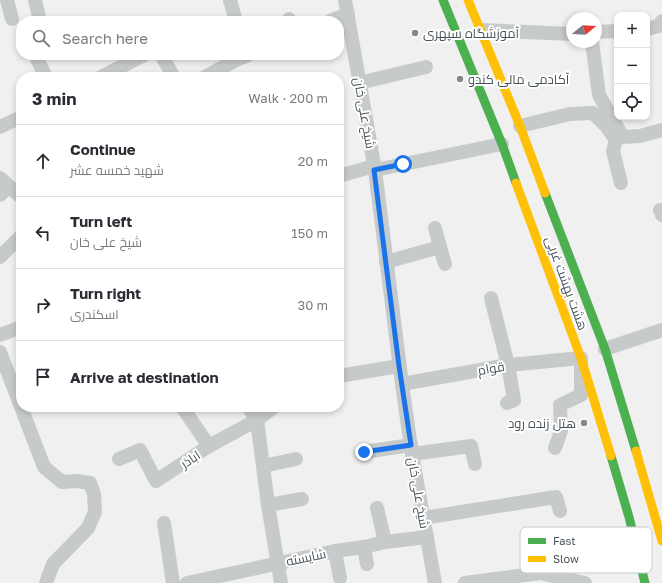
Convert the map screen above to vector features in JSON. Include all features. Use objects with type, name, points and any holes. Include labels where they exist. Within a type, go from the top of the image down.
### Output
[{"type":"main road","name":"هشت بهشت غربی","points":[[443,0],[502,144],[581,358],[631,527]]},
{"type":"main road","name":"هشت بهشت غربی","points":[[468,0],[520,126],[605,349],[658,510],[662,541]]},
{"type":"main road","name":"هشت بهشت غربی","points":[[643,573],[645,583]]},
{"type":"street","points":[[7,0],[12,19]]},
{"type":"street","points":[[35,0],[39,16]]},
{"type":"street","points":[[230,0],[235,16]]},
{"type":"street","name":"شیخ علی خان","points":[[345,0],[374,168],[399,366],[423,518],[436,583]]},
{"type":"street","points":[[343,16],[348,14]]},
{"type":"street","points":[[650,27],[658,26],[662,21]]},
{"type":"street","points":[[480,30],[566,34]]},
{"type":"street","points":[[602,32],[614,31]]},
{"type":"street","points":[[593,48],[599,95],[619,138]]},
{"type":"street","points":[[38,60],[44,72]]},
{"type":"street","points":[[108,72],[126,60]]},
{"type":"street","points":[[164,60],[171,72]]},
{"type":"street","points":[[214,72],[236,60]]},
{"type":"street","points":[[359,83],[426,67]]},
{"type":"street","points":[[520,126],[570,114],[593,113],[619,138],[640,136],[662,130]]},
{"type":"street","points":[[0,128],[16,120]]},
{"type":"street","points":[[619,138],[613,150],[622,183]]},
{"type":"street","points":[[344,175],[502,144]]},
{"type":"street","points":[[3,186],[16,194]]},
{"type":"street","points":[[435,228],[445,264]]},
{"type":"street","points":[[0,257],[16,241]]},
{"type":"street","points":[[386,262],[440,246]]},
{"type":"street","points":[[491,298],[508,365],[514,400],[507,403]]},
{"type":"street","points":[[0,335],[16,329]]},
{"type":"street","points":[[605,349],[662,330]]},
{"type":"street","points":[[0,352],[16,394]]},
{"type":"street","points":[[555,448],[561,431],[560,404],[580,395],[581,358]]},
{"type":"street","name":"قوام","points":[[402,384],[508,365],[581,358]]},
{"type":"street","points":[[344,375],[399,366]]},
{"type":"street","points":[[23,412],[44,467],[62,482],[77,481],[90,483],[94,494],[95,512],[88,528],[53,564],[46,583]]},
{"type":"street","points":[[185,412],[209,446]]},
{"type":"street","points":[[251,412],[257,420],[268,505],[281,583]]},
{"type":"street","name":"اباذر","points":[[119,459],[140,450],[156,481],[209,446],[257,420],[267,412]]},
{"type":"street","points":[[364,452],[471,446],[475,464]]},
{"type":"street","points":[[263,466],[296,459]]},
{"type":"street","points":[[423,518],[556,497],[560,511]]},
{"type":"street","points":[[268,505],[302,498]]},
{"type":"street","points":[[377,508],[385,542]]},
{"type":"street","points":[[164,523],[173,583]]},
{"type":"street","name":"شایسته","points":[[187,583],[335,551],[364,547],[385,542],[427,537]]},
{"type":"street","points":[[364,547],[367,564]]},
{"type":"street","points":[[335,551],[340,578]]},
{"type":"street","points":[[465,583],[540,573],[585,583]]},
{"type":"traffic: fast","points":[[443,0],[502,144],[516,183]]},
{"type":"traffic: fast","points":[[545,193],[605,349],[636,451]]},
{"type":"traffic: fast","points":[[611,456],[631,527]]},
{"type":"traffic: fast","points":[[643,573],[645,583]]},
{"type":"traffic: slow","points":[[468,0],[520,126],[545,193]]},
{"type":"traffic: slow","points":[[516,183],[581,358],[611,456]]},
{"type":"traffic: slow","points":[[636,451],[662,541]]},
{"type":"place","name":"آموزشگاه سپهری","points":[[415,33]]},
{"type":"place","name":"آکادمی مالی کندو","points":[[460,79]]},
{"type":"place","name":"هتل زنده رود","points":[[584,423]]},
{"type":"route","points":[[364,452],[411,445],[399,366],[374,170],[403,164]]}]
